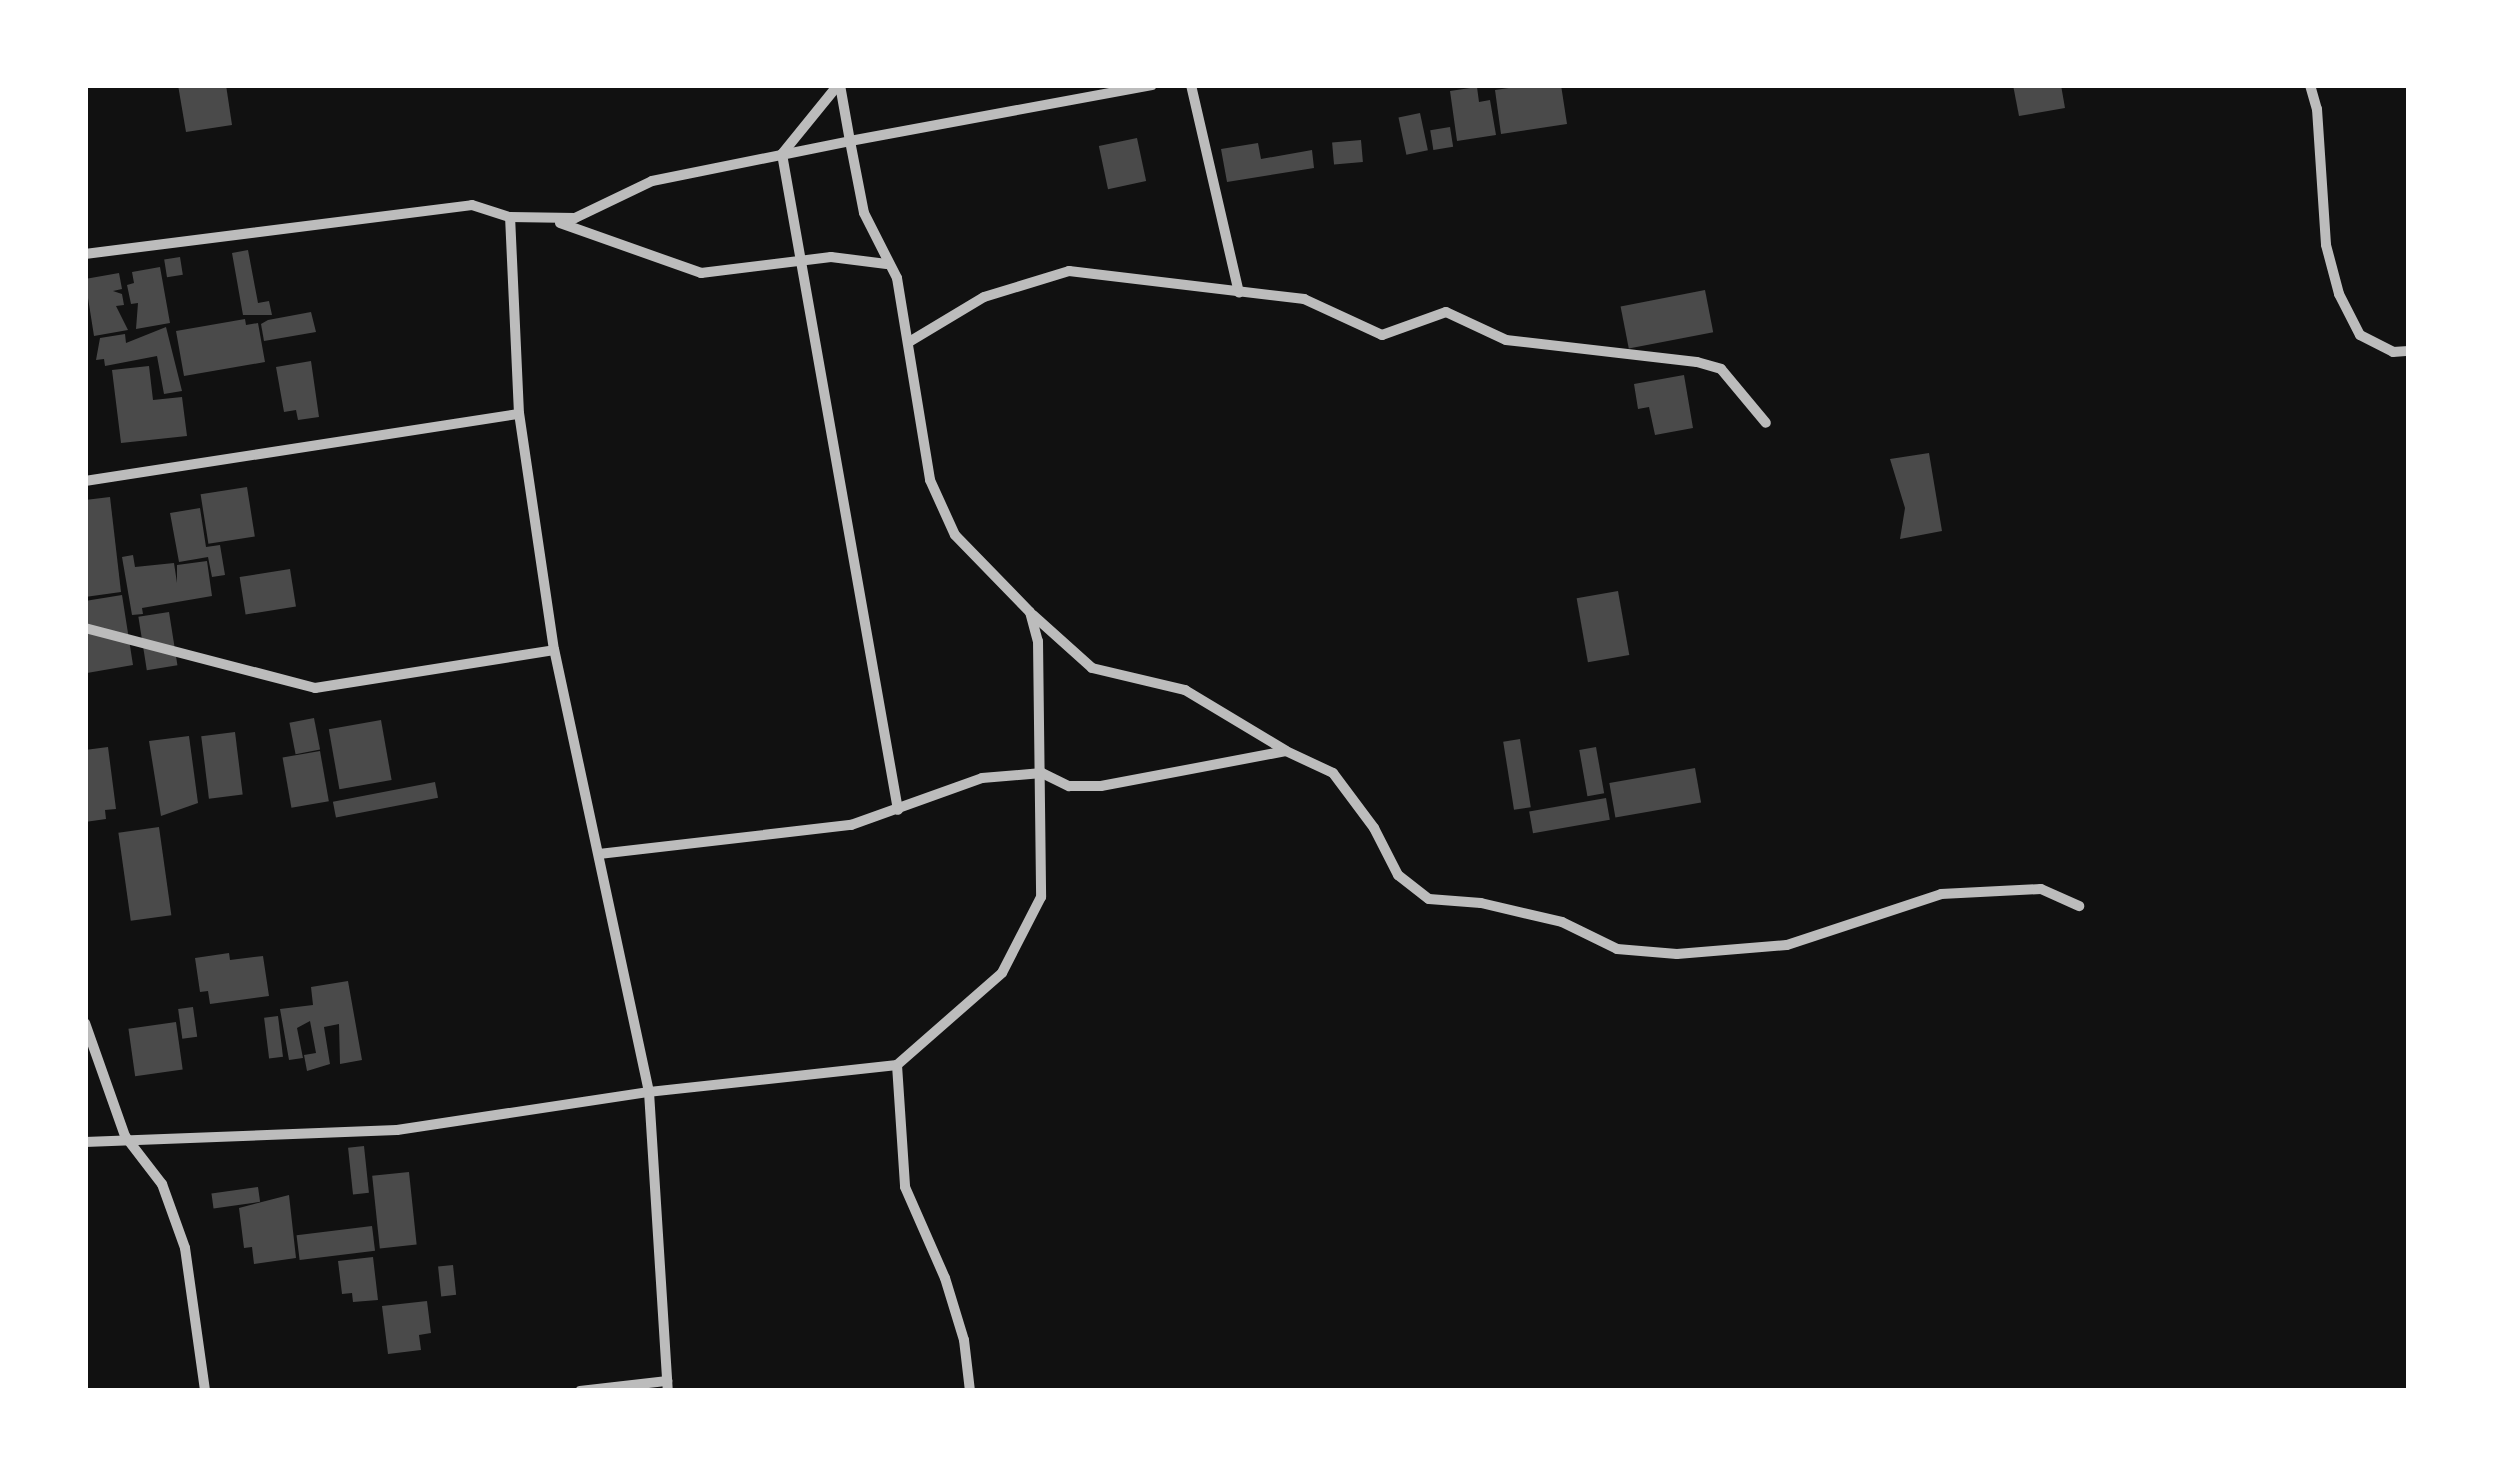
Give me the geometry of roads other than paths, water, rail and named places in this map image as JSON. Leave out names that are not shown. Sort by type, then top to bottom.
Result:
[{"type":"street","points":[[839,85],[864,213],[898,278],[920,443],[944,517],[1030,612],[1092,668],[1184,690],[1286,751],[1333,773],[1374,828],[1398,875],[1429,899],[1482,903],[1562,922],[1617,949],[1677,954],[1787,945],[1941,894],[2041,889],[2080,906]]},
{"type":"street","points":[[782,154],[839,85]]},
{"type":"street","points":[[85,254],[472,205],[510,217],[552,220],[596,212],[652,181],[1152,85]]},
{"type":"street","points":[[1191,85],[1238,293]]},
{"type":"street","points":[[2310,85],[2326,245],[2340,294],[2360,335],[2393,352],[2409,352]]},
{"type":"street","points":[[782,154],[806,263],[898,810]]},
{"type":"street","points":[[510,217],[519,414],[554,650],[648,1092],[667,1386],[580,1391]]},
{"type":"street","points":[[552,220],[701,273],[848,256],[888,264]]},
{"type":"street","points":[[908,342],[984,297],[1068,271],[1304,299],[1382,335],[1446,312],[1506,340],[1697,362],[1721,370],[1766,424]]},
{"type":"street","points":[[85,481],[519,414]]},
{"type":"street","points":[[85,1142],[126,1136],[249,1139],[397,1130],[648,1092],[896,1065],[1002,972],[1042,897],[1038,640],[1030,612]]},
{"type":"street","points":[[85,628],[315,688],[554,650]]},
{"type":"street","points":[[599,854],[851,825],[968,782],[1042,773],[1069,786],[1101,786],[1286,751]]},
{"type":"street","points":[[85,1022],[126,1136],[162,1184],[186,1248],[205,1391]]},
{"type":"street","points":[[896,1065],[905,1186],[945,1278],[964,1340],[970,1391]]}]
